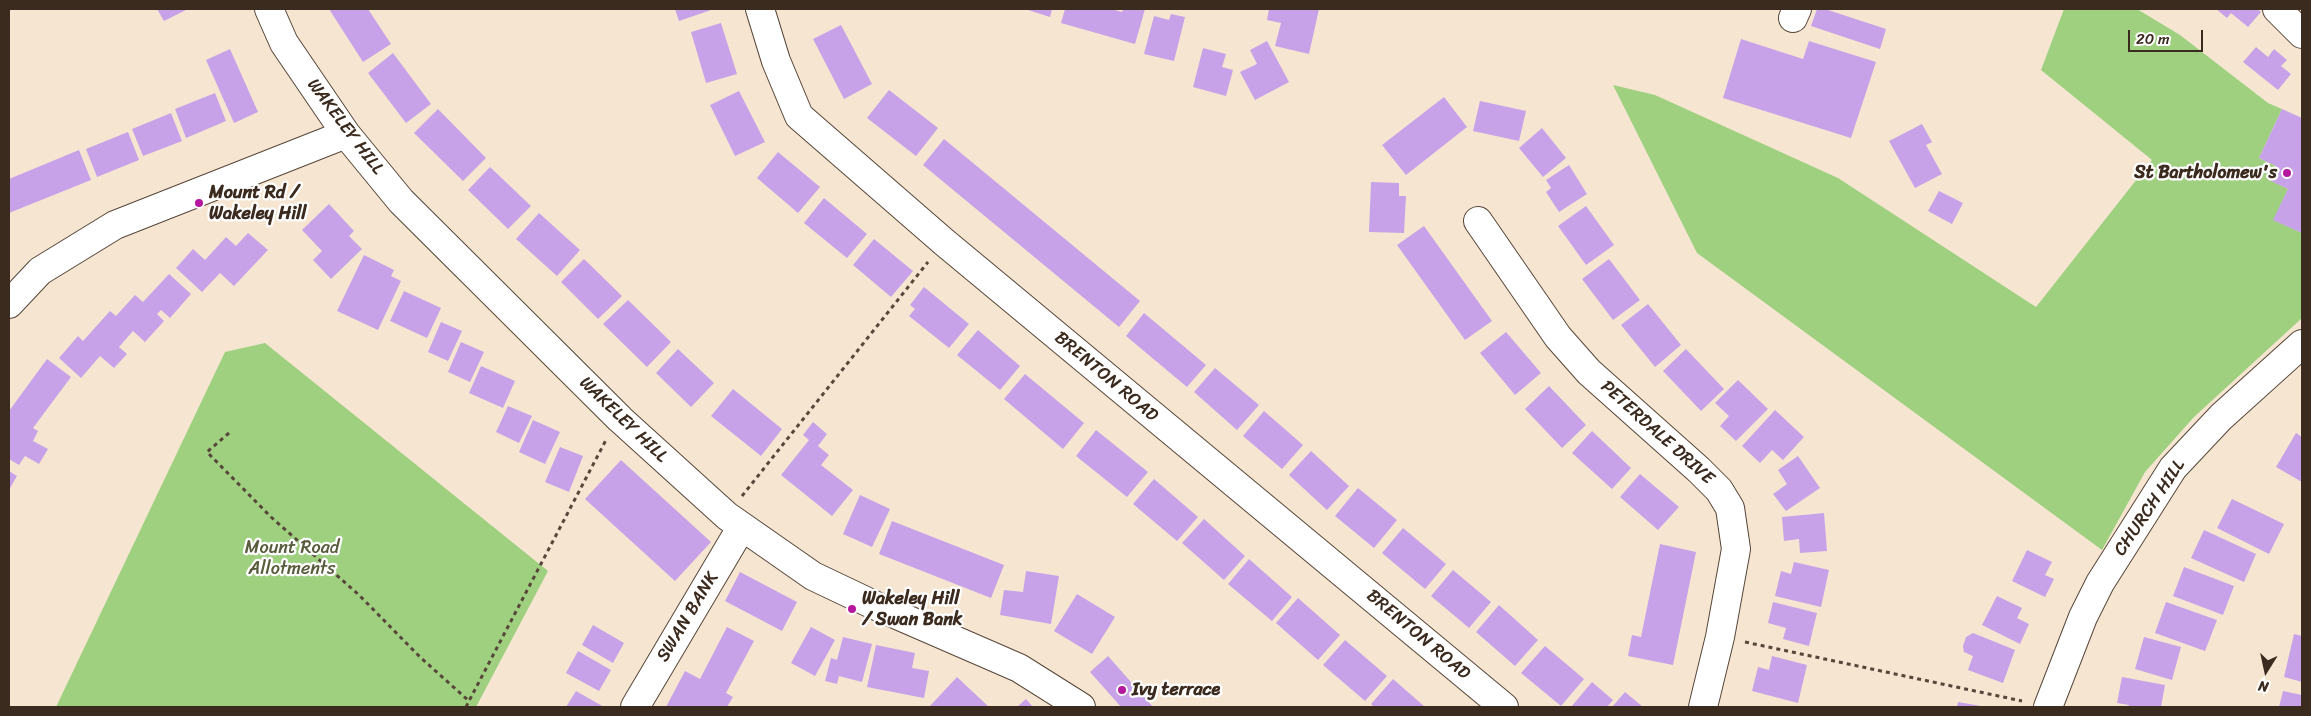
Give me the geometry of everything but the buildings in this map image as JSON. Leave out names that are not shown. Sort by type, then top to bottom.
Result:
[{"type":"street","name":"WAKELEY HILL","points":[[269,9],[284,43],[346,134],[401,201],[620,419],[734,522],[813,576],[874,605],[1019,668],[1081,707]]},
{"type":"street","name":"BRENTON ROAD","points":[[760,9],[776,62],[799,116],[944,242],[1504,707]]},
{"type":"street","points":[[2277,9],[2302,34]]},
{"type":"street","points":[[9,304],[40,271],[115,225],[346,134]]},
{"type":"street","name":"PETERDALE DRIVE","points":[[1478,222],[1558,337],[1589,372],[1699,470],[1719,490],[1730,508],[1736,549],[1720,637],[1704,707]]},
{"type":"street","name":"CHURCH HILL","points":[[2048,707],[2069,650],[2096,592],[2136,524],[2173,468],[2221,417],[2302,344]]},
{"type":"street","name":"SWAN BANK","points":[[635,707],[734,522]]},
{"type":"path","points":[[734,522],[944,242]]},
{"type":"path","points":[[466,707],[604,443],[620,419]]},
{"type":"path","points":[[229,434],[207,452],[271,517],[359,595],[420,657],[469,701]]},
{"type":"path","points":[[1720,637],[2048,707]]},
{"type":"green space","points":[[2064,9],[2137,9],[2180,35],[2268,103],[2282,109],[2259,158],[2276,166],[2270,180],[2288,189],[2274,220],[2302,233],[2302,318],[2194,417],[2145,472],[2102,550],[1697,253],[1613,85],[1655,95],[1838,178],[2036,307],[2152,160],[2041,70]]},
{"type":"green space","name":"Mount Road Allotments","points":[[265,343],[548,571],[476,707],[56,707],[225,352]]},
{"type":"place","name":"St Bartholomew's","points":[[2287,173]]},
{"type":"place","name":"Mount Rd / Wakeley Hill","points":[[199,203]]},
{"type":"place","name":"Wakeley Hill / Swan Bank","points":[[852,609]]},
{"type":"place","name":"Ivy terrace","points":[[1122,690]]}]
